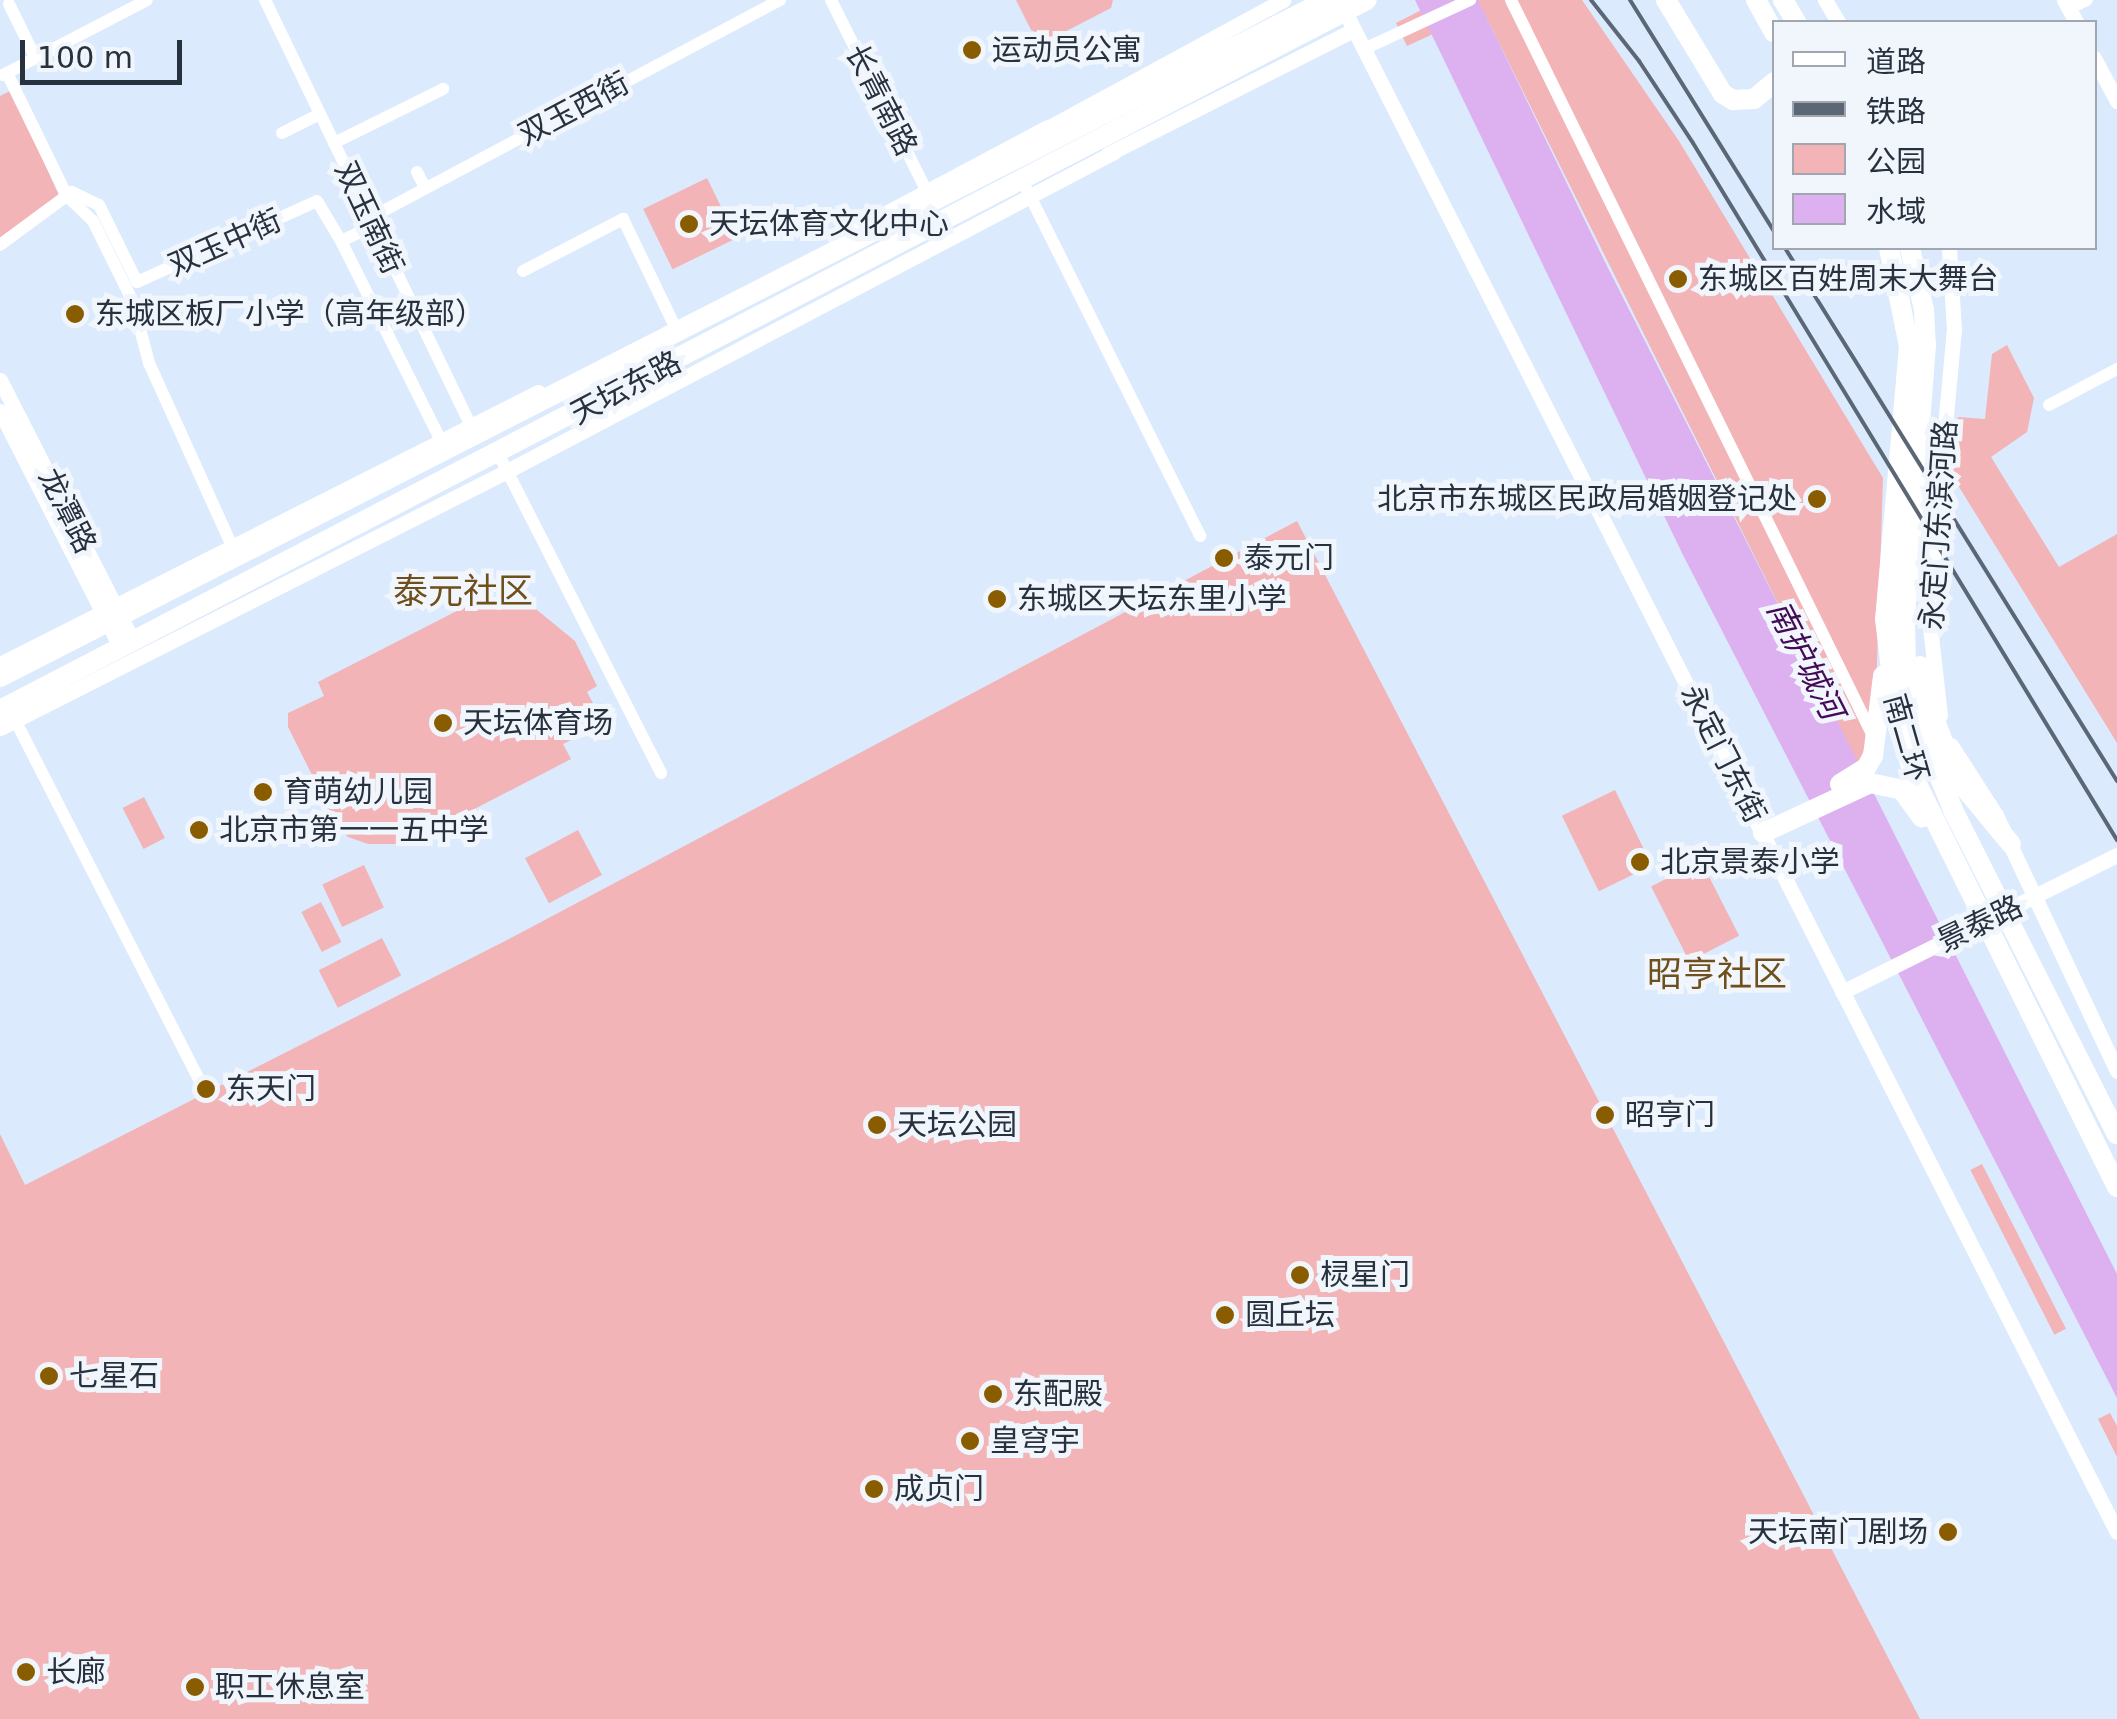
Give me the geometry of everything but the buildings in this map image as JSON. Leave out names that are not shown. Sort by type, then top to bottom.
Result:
[{"type":"main road","points":[[1244,51],[1367,0]]},
{"type":"main road","points":[[1666,0],[1723,94],[1733,100],[1754,100],[1772,84]]},
{"type":"main road","points":[[1756,0],[1772,28]]},
{"type":"main road","points":[[1244,51],[1338,1]]},
{"type":"main road","name":"天坛东路","points":[[0,677],[111,613],[929,196],[1244,51]]},
{"type":"main road","name":"天坛东路","points":[[6,716],[127,644],[503,463],[1026,189],[1244,51]]},
{"type":"main road","name":"南二环","points":[[1890,250],[1909,346],[1885,619],[1886,654],[1898,727],[1917,784],[2117,1187]]},
{"type":"main road","name":"南二环","points":[[1910,250],[1924,310],[1926,345],[1906,664],[1918,725],[1985,872],[2117,1134]]},
{"type":"main road","points":[[1909,570],[1920,666],[1943,744],[1958,780],[2011,844]]},
{"type":"main road","points":[[1761,828],[1854,777],[1875,749],[1886,654]]},
{"type":"main road","points":[[1792,813],[1858,788],[1886,784],[1902,790],[1965,882]]},
{"type":"street","points":[[147,0],[4,75],[67,196],[93,221],[133,302],[150,363],[234,550]]},
{"type":"street","name":"双玉南街","points":[[265,0],[369,223],[473,430]]},
{"type":"street","name":"双玉西街","points":[[369,223],[425,188],[780,0]]},
{"type":"street","name":"长青南路","points":[[831,0],[929,196]]},
{"type":"street","points":[[929,196],[1047,126],[1285,0],[1314,51]]},
{"type":"street","points":[[1364,49],[1470,0]]},
{"type":"street","points":[[1511,0],[1875,749]]},
{"type":"street","points":[[2070,10],[2087,0]]},
{"type":"street","name":"永定门东街","points":[[1338,1],[2117,1532]]},
{"type":"street","points":[[9,4],[35,57]]},
{"type":"street","points":[[1200,536],[1026,189],[1114,152],[1354,30]]},
{"type":"street","points":[[2097,64],[2117,102]]},
{"type":"street","points":[[334,143],[443,88]]},
{"type":"street","points":[[282,133],[320,114]]},
{"type":"street","points":[[996,168],[1047,126]]},
{"type":"street","points":[[417,172],[425,188]]},
{"type":"street","name":"双玉中街","points":[[67,196],[72,192],[98,205],[137,282],[318,201],[341,241]]},
{"type":"street","points":[[0,245],[67,196]]},
{"type":"street","points":[[523,271],[623,220],[676,328]]},
{"type":"street","points":[[369,223],[341,241],[443,444]]},
{"type":"street","name":"永定门东滨河路","points":[[1949,250],[1956,308],[1930,570],[1932,672],[1950,743],[2011,844],[2036,896]]},
{"type":"street","points":[[2049,405],[2117,369]]},
{"type":"street","name":"龙潭路","points":[[0,380],[111,613]]},
{"type":"street","name":"龙潭路","points":[[0,411],[127,644]]},
{"type":"street","points":[[202,1086],[6,716],[503,463],[660,773]]},
{"type":"street","points":[[0,664],[111,613]]},
{"type":"street","name":"景泰路","points":[[1842,992],[2117,855]]},
{"type":"street","points":[[2036,896],[2117,1071]]},
{"type":"green space","points":[[1016,0],[1113,0],[1111,8],[1051,39],[1031,30]]},
{"type":"green space","points":[[1441,0],[1582,0],[1679,141],[1883,478],[1875,724],[1858,764],[1483,11],[1407,46],[1396,23]]},
{"type":"green space","points":[[12,90],[59,196],[0,238],[0,96]]},
{"type":"green space","name":"天坛体育文化中心","points":[[707,178],[736,238],[673,269],[643,209]]},
{"type":"green space","points":[[2007,345],[2034,398],[2027,432],[1991,457],[2059,567],[2117,534],[2117,743],[1948,469],[1958,417],[1985,419],[1992,354]]},
{"type":"green space","name":"天坛公园","points":[[1297,521],[1920,1719],[0,1719],[0,1134],[25,1185],[507,940]]},
{"type":"green space","name":"天坛体育场","points":[[492,593],[499,605],[526,601],[575,641],[597,686],[587,692],[601,718],[593,729],[563,744],[571,759],[407,844],[368,844],[348,837],[337,825],[288,727],[288,713],[324,696],[318,682]]},
{"type":"green space","points":[[1615,790],[1652,865],[1599,891],[1562,816]]},
{"type":"green space","points":[[144,797],[165,838],[143,849],[123,808]]},
{"type":"green space","points":[[578,830],[602,875],[549,903],[525,858]]},
{"type":"green space","points":[[1701,861],[1739,936],[1689,961],[1651,886]]},
{"type":"green space","points":[[364,865],[384,908],[342,927],[322,884]]},
{"type":"green space","points":[[321,902],[341,942],[322,952],[301,912]]},
{"type":"green space","points":[[382,938],[401,975],[338,1008],[319,970]]},
{"type":"green space","points":[[1982,1164],[2066,1329],[2054,1335],[1970,1170]]},
{"type":"green space","points":[[2110,1413],[2117,1426],[2117,1457],[2098,1419]]},
{"type":"water","name":"南护城河","points":[[1415,0],[1478,0],[1606,264],[2117,1274],[2117,1398],[1683,555]]},
{"type":"railway","points":[[1591,0],[1639,61],[1693,143],[2117,840]]},
{"type":"railway","points":[[1630,0],[1772,228]]},
{"type":"railway","points":[[1786,250],[2117,781]]},
{"type":"place","name":"运动员公寓","points":[[972,50]]},
{"type":"place","name":"天坛体育文化中心","points":[[689,224]]},
{"type":"place","name":"东城区百姓周末大舞台","points":[[1678,279]]},
{"type":"place","name":"东城区板厂小学（高年级部）","points":[[75,314]]},
{"type":"place","name":"北京市东城区民政局婚姻登记处","points":[[1817,499]]},
{"type":"place","name":"泰元门","points":[[1224,558]]},
{"type":"place","name":"东城区天坛东里小学","points":[[997,599]]},
{"type":"place","name":"天坛体育场","points":[[443,723]]},
{"type":"place","name":"育萌幼儿园","points":[[263,792]]},
{"type":"place","name":"北京市第一一五中学","points":[[199,830]]},
{"type":"place","name":"北京景泰小学","points":[[1640,862]]},
{"type":"place","name":"东天门","points":[[206,1089]]},
{"type":"place","name":"昭亨门","points":[[1605,1115]]},
{"type":"place","name":"天坛公园","points":[[877,1125]]},
{"type":"place","name":"棂星门","points":[[1300,1275]]},
{"type":"place","name":"圆丘坛","points":[[1225,1315]]},
{"type":"place","name":"七星石","points":[[49,1376]]},
{"type":"place","name":"东配殿","points":[[993,1394]]},
{"type":"place","name":"皇穹宇","points":[[970,1441]]},
{"type":"place","name":"成贞门","points":[[874,1489]]},
{"type":"place","name":"天坛南门剧场","points":[[1948,1532]]},
{"type":"place","name":"长廊","points":[[26,1672]]},
{"type":"place","name":"职工休息室","points":[[195,1687]]},
{"type":"district","name":"泰元社区","points":[[463,591]]},
{"type":"district","name":"昭亨社区","points":[[1717,974]]}]
